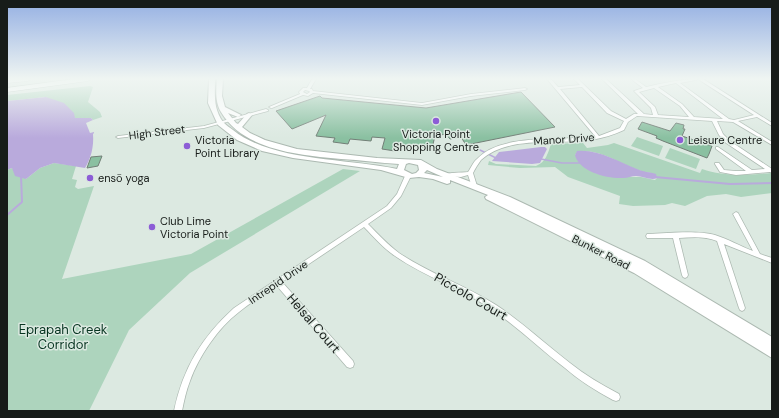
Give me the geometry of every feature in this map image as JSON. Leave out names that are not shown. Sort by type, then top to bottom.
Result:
[{"type":"main road","points":[[211,99],[211,103],[220,121],[233,134],[250,144],[279,154],[298,158],[382,167],[405,174],[419,175],[423,170],[422,165],[415,161],[389,162],[290,150],[261,141],[238,128],[229,119],[222,108],[219,99]]},
{"type":"main road","points":[[222,108],[238,115]]},
{"type":"main road","points":[[238,128],[249,116]]},
{"type":"main road","points":[[405,174],[401,166],[406,162]]},
{"type":"main road","name":"Bunker Road","points":[[422,165],[520,205],[639,267],[772,343]]},
{"type":"main road","name":"Bunker Road","points":[[419,175],[434,177],[493,199],[639,267],[772,353]]},
{"type":"street","points":[[229,119],[238,115],[265,109],[270,110],[271,107],[292,99]]},
{"type":"street","points":[[372,99],[422,104],[452,99]]},
{"type":"street","points":[[566,99],[586,120],[598,137]]},
{"type":"street","points":[[595,99],[609,112],[626,121]]},
{"type":"street","points":[[625,99],[642,115]]},
{"type":"street","points":[[644,99],[653,108],[656,116]]},
{"type":"street","points":[[671,99],[681,106],[693,119]]},
{"type":"street","points":[[699,99],[728,121]]},
{"type":"street","points":[[730,99],[772,125]]},
{"type":"street","points":[[229,119],[249,116],[265,109]]},
{"type":"street","name":"Manor Drive","points":[[470,172],[476,160],[493,149],[528,142],[586,140],[622,129],[626,121],[632,116],[642,115],[734,121],[757,116]]},
{"type":"street","name":"High Street","points":[[118,137],[196,127],[229,119]]},
{"type":"street","points":[[714,120],[721,135],[728,142],[772,171]]},
{"type":"street","points":[[734,121],[772,144]]},
{"type":"street","points":[[718,148],[752,172]]},
{"type":"street","points":[[717,164],[722,171],[736,173],[772,171]]},
{"type":"street","points":[[445,175],[461,175],[470,172],[474,186]]},
{"type":"street","name":"Intrepid Drive","points":[[178,411],[186,381],[202,347],[213,332],[236,310],[394,203],[402,190],[405,174]]},
{"type":"street","points":[[736,214],[758,255]]},
{"type":"street","name":"Piccolo Court","points":[[364,224],[396,253],[492,306],[517,323],[596,386],[616,397]]},
{"type":"street","points":[[675,235],[685,275]]},
{"type":"street","points":[[649,236],[697,235],[712,237],[772,261]]},
{"type":"street","points":[[720,240],[742,308]]},
{"type":"street","name":"Helsal Court","points":[[278,282],[350,364]]},
{"type":"green space","points":[[7,99],[31,99],[7,101]]},
{"type":"green space","points":[[48,99],[89,99],[88,102],[100,112],[102,117],[93,120],[91,118],[75,118]]},
{"type":"green space","points":[[637,137],[663,146],[659,156],[631,146]]},
{"type":"green space","points":[[583,143],[587,148],[614,143],[700,173],[702,169],[710,172],[728,174],[746,175],[772,173],[772,193],[741,197],[726,194],[707,196],[685,206],[672,203],[665,205],[633,206],[619,204],[620,196],[568,177],[555,167],[520,168],[488,165],[489,161],[496,164],[536,166],[544,160],[548,154],[551,144]],"holes":[[[578,151],[600,154],[638,170],[653,174],[657,178],[655,180],[641,177],[630,177],[575,155]]]},
{"type":"green space","points":[[670,148],[700,159],[696,169],[665,158]]},
{"type":"green space","name":"Eprapah Creek Corridor","points":[[54,163],[76,166],[72,179],[77,180],[75,187],[78,189],[94,186],[62,279],[191,254],[343,169],[360,171],[190,273],[129,330],[89,411],[7,411],[7,170],[12,168],[26,179],[40,168]]},
{"type":"shaded area","points":[[51,99],[64,103],[74,113],[75,118],[91,118],[93,120],[86,123],[90,133],[94,132],[92,152],[85,168],[54,163],[40,168],[26,179],[15,176],[12,168],[7,170],[7,101]]},
{"type":"shaded area","points":[[545,147],[547,149],[540,163],[532,164],[492,161],[499,152]]},
{"type":"shaded area","points":[[577,151],[601,154],[639,170],[656,174],[657,178],[652,179],[636,176],[617,178],[602,176],[582,166],[575,155]]},
{"type":"building","name":"Victoria Point Shopping Centre","points":[[313,99],[327,99],[426,108],[482,99],[527,99],[555,127],[466,145],[461,137],[450,139],[446,134],[435,136],[432,148],[397,145],[395,151],[382,149],[385,138],[372,137],[371,141],[350,139],[348,144],[333,142],[335,138],[316,136],[326,115],[292,129],[276,111]]},
{"type":"building","name":"Leisure Centre","points":[[642,122],[670,131],[676,123],[684,125],[683,129],[685,129],[682,136],[712,146],[707,158],[663,141],[656,138],[657,136],[638,129]]},
{"type":"building","points":[[102,156],[98,166],[87,168],[91,157]]},
{"type":"waterway","points":[[478,149],[496,158]]},
{"type":"waterway","points":[[541,159],[562,163],[580,163]]},
{"type":"waterway","points":[[7,215],[22,202],[21,175]]},
{"type":"waterway","points":[[655,177],[730,184],[772,183]]},
{"type":"place","name":"Victoria Point Shopping Centre","points":[[436,121]]},
{"type":"place","name":"Leisure Centre","points":[[680,140]]},
{"type":"place","name":"Victoria Point Library","points":[[187,146]]},
{"type":"place","name":"ensō yoga","points":[[90,178]]},
{"type":"place","name":"Club Lime Victoria Point","points":[[152,227]]}]
